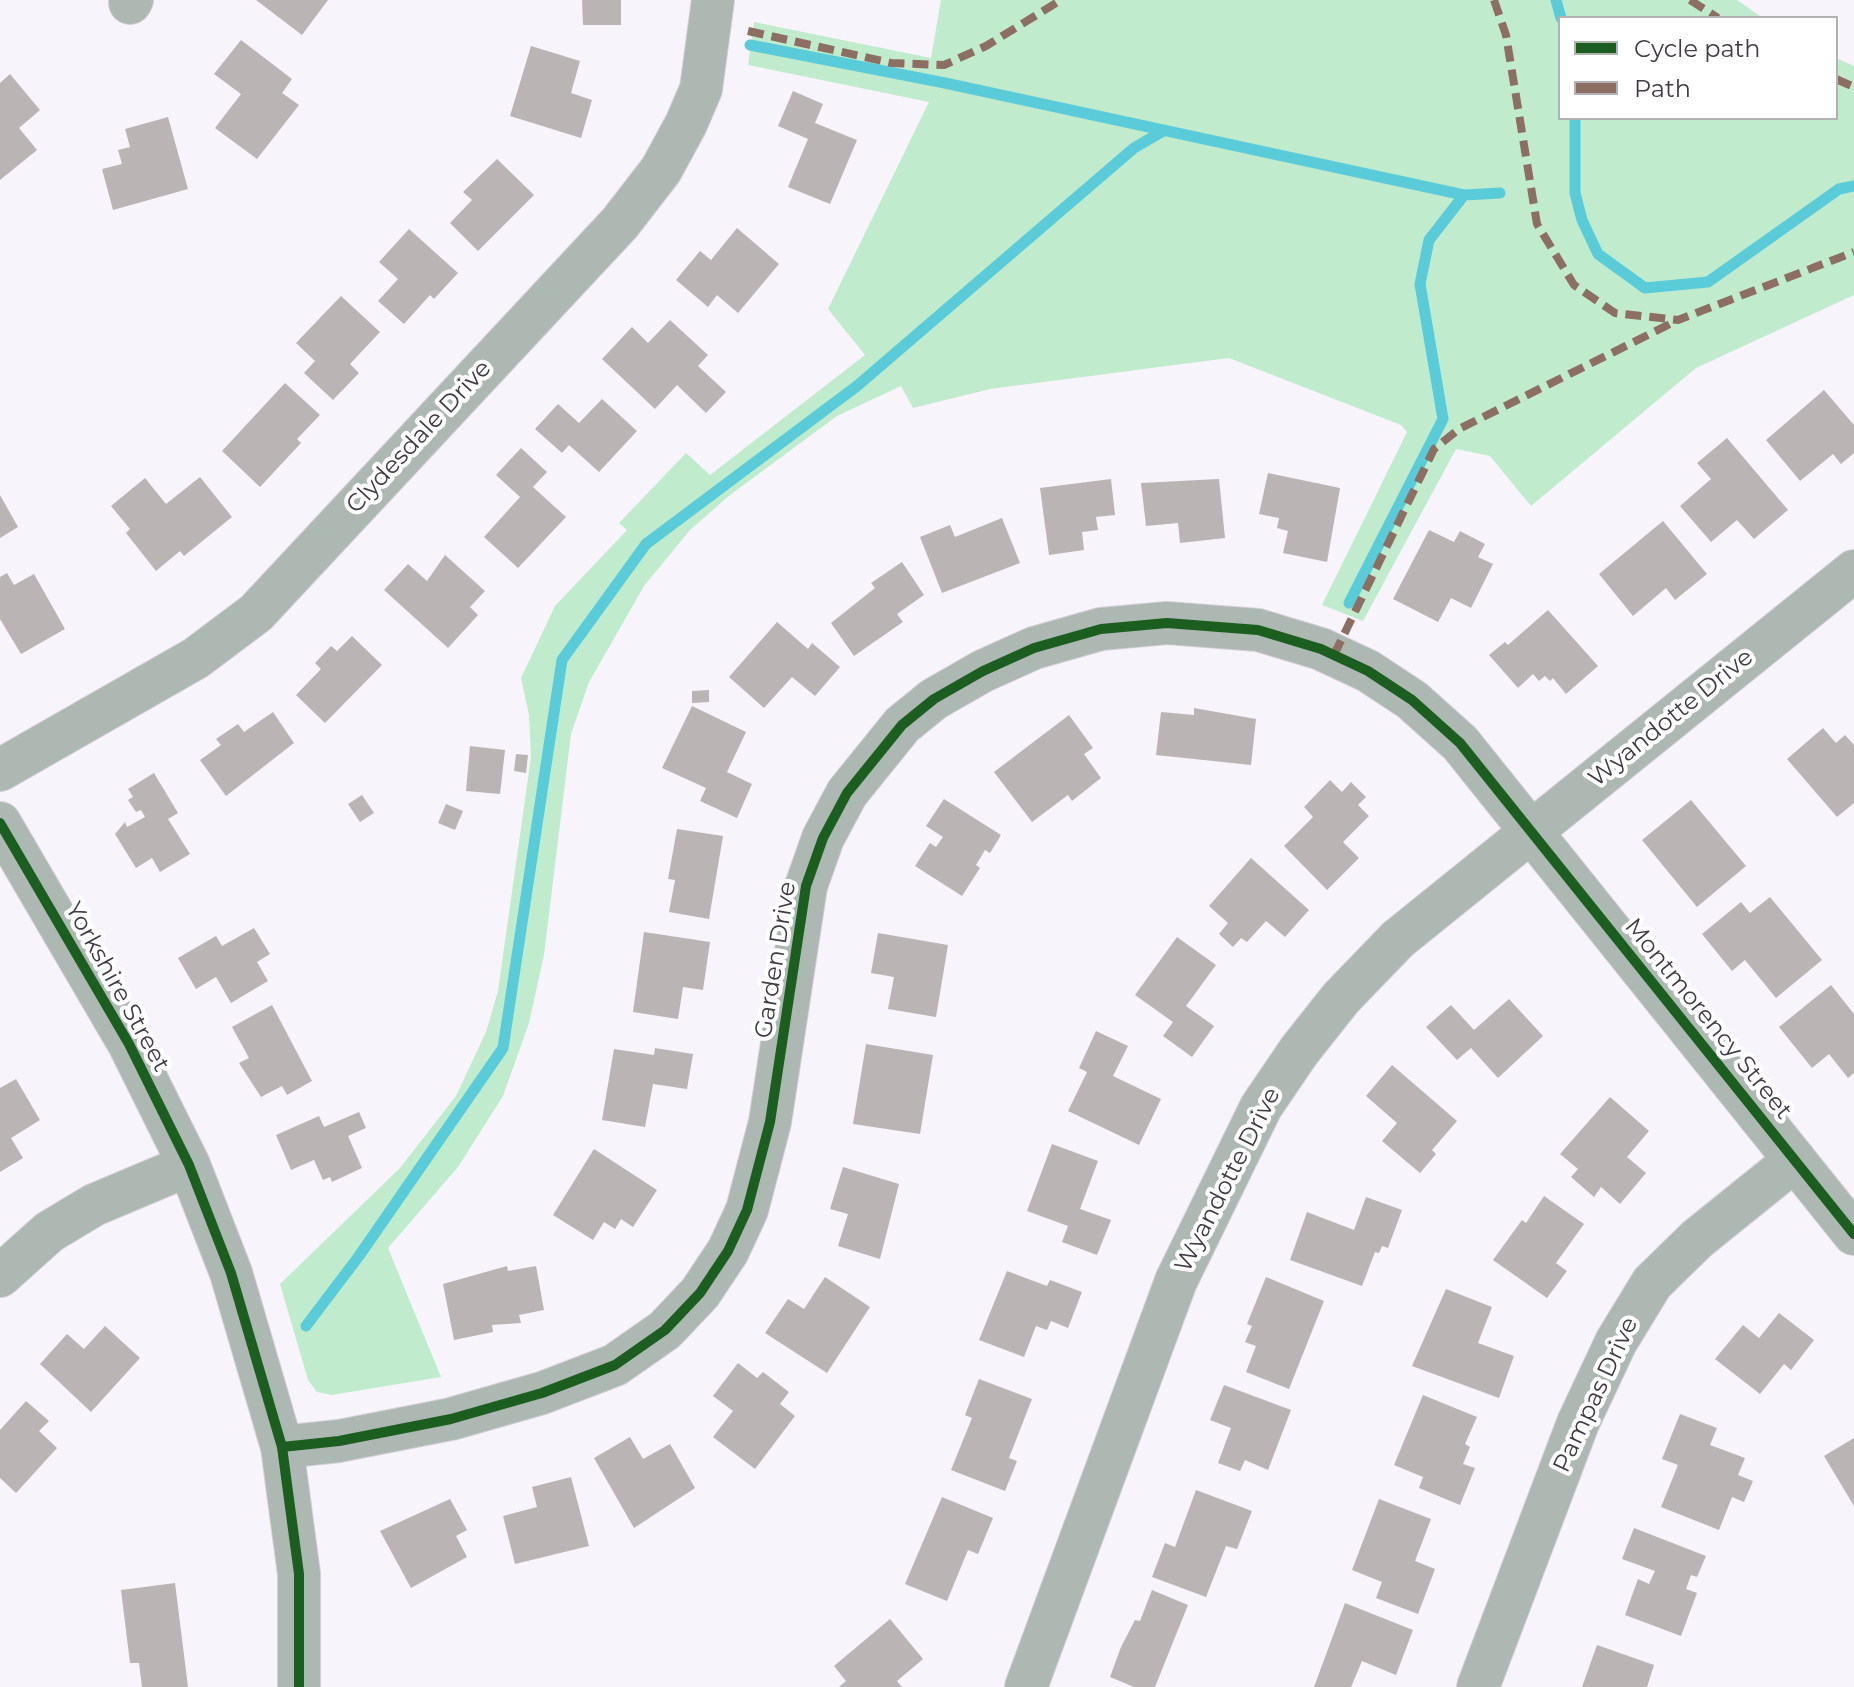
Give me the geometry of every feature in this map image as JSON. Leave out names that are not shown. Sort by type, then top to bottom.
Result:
[{"type":"street","name":"Clydesdale Drive","points":[[0,770],[196,658],[256,613],[620,223],[661,170],[696,101],[711,28],[713,0]]},
{"type":"street","name":"Wyandotte Drive","points":[[1026,1687],[1176,1281],[1261,1107],[1299,1051],[1369,968],[1398,939],[1854,571]]},
{"type":"street","name":"Garden Drive","points":[[282,1447],[339,1441],[451,1419],[542,1393],[615,1365],[665,1330],[700,1293],[728,1251],[747,1210],[770,1122],[803,899],[823,838],[847,793],[902,725],[934,699],[983,671],[1034,648],[1101,629],[1167,623],[1258,630],[1321,649],[1368,671],[1412,700],[1460,743],[1531,830]]},
{"type":"street","name":"Yorkshire Street","points":[[0,823],[129,1044],[189,1165],[231,1273],[282,1447],[299,1574],[299,1687]]},
{"type":"street","name":"Montmorency Street","points":[[1531,830],[1854,1234]]},
{"type":"street","name":"Pampas Drive","points":[[1478,1687],[1578,1423],[1616,1342],[1652,1283],[1697,1239],[1795,1160]]},
{"type":"street","points":[[0,1276],[49,1232],[83,1211],[189,1165]]},
{"type":"green space","points":[[941,0],[1737,0],[1760,16],[1558,16],[1558,120],[1838,120],[1838,59],[1854,66],[1854,295],[1696,368],[1531,506],[1490,456],[1456,449],[1363,621],[1322,605],[1407,432],[1401,425],[1229,358],[990,389],[913,408],[901,386],[837,416],[730,495],[690,530],[644,586],[589,682],[571,734],[544,955],[529,1023],[503,1096],[458,1167],[388,1248],[441,1377],[332,1395],[317,1392],[308,1380],[280,1284],[400,1168],[456,1096],[486,1032],[498,991],[531,757],[529,715],[521,678],[555,606],[627,530],[619,523],[686,453],[710,475],[865,355],[828,309],[929,102],[748,65],[754,22],[931,58]]},
{"type":"building","points":[[256,0],[328,0],[302,35]]},
{"type":"building","points":[[582,0],[621,0],[621,25],[583,25]]},
{"type":"building","points":[[241,40],[292,79],[282,93],[299,105],[257,159],[215,128],[241,94],[214,74]]},
{"type":"building","points":[[531,46],[580,61],[571,93],[592,100],[581,138],[510,116]]},
{"type":"building","points":[[10,74],[40,110],[19,128],[37,150],[0,180],[0,83]]},
{"type":"building","points":[[793,91],[823,104],[815,123],[857,140],[830,204],[788,187],[808,139],[778,126]]},
{"type":"building","points":[[168,117],[188,189],[113,210],[102,169],[122,164],[118,150],[130,147],[125,129]]},
{"type":"building","points":[[497,159],[534,195],[478,251],[450,223],[472,200],[463,192]]},
{"type":"building","points":[[737,228],[779,264],[738,313],[717,295],[708,307],[676,280],[700,251],[711,260]]},
{"type":"building","points":[[409,229],[458,273],[434,299],[430,295],[404,324],[378,301],[398,279],[379,262]]},
{"type":"building","points":[[341,296],[380,332],[350,364],[359,373],[333,400],[304,373],[315,361],[296,343]]},
{"type":"building","points":[[670,320],[708,355],[698,366],[726,392],[706,413],[677,385],[655,409],[602,359],[632,327],[648,343]]},
{"type":"building","points":[[285,383],[320,415],[297,439],[301,443],[260,487],[222,451]]},
{"type":"building","points":[[1824,390],[1854,425],[1854,453],[1841,464],[1833,454],[1800,481],[1766,440]]},
{"type":"building","points":[[602,399],[637,431],[599,472],[569,445],[562,453],[535,429],[558,404],[579,423]]},
{"type":"building","points":[[1727,438],[1788,510],[1754,539],[1737,520],[1711,542],[1680,506],[1711,479],[1697,463]]},
{"type":"building","points":[[521,448],[547,472],[533,487],[566,517],[518,568],[484,537],[520,497],[496,475]]},
{"type":"building","points":[[1268,473],[1340,488],[1327,562],[1283,553],[1288,531],[1277,528],[1279,518],[1259,514]]},
{"type":"building","points":[[200,477],[232,517],[184,556],[180,551],[156,571],[126,533],[130,529],[111,506],[145,478],[166,504]]},
{"type":"building","points":[[1111,479],[1115,515],[1096,517],[1098,530],[1082,532],[1084,550],[1049,555],[1040,488]]},
{"type":"building","points":[[1219,479],[1225,538],[1180,543],[1178,523],[1146,526],[1141,483]]},
{"type":"building","points":[[0,495],[18,527],[0,538]]},
{"type":"building","points":[[1002,518],[1020,563],[942,593],[920,537],[950,525],[955,537]]},
{"type":"building","points":[[1663,521],[1707,574],[1675,600],[1666,588],[1633,616],[1599,574]]},
{"type":"building","points":[[1429,530],[1454,542],[1460,531],[1485,544],[1478,557],[1493,564],[1471,608],[1451,598],[1438,622],[1393,599]]},
{"type":"building","points":[[445,555],[485,591],[470,607],[478,615],[448,648],[384,590],[408,564],[427,581]]},
{"type":"building","points":[[902,562],[924,595],[897,614],[903,622],[854,656],[831,623],[875,588],[871,583]]},
{"type":"building","points":[[7,573],[14,585],[34,574],[65,629],[21,654],[0,619],[0,577]]},
{"type":"building","points":[[1548,610],[1598,666],[1566,694],[1553,678],[1550,681],[1545,676],[1539,681],[1533,674],[1518,688],[1489,655],[1505,642],[1508,645]]},
{"type":"building","points":[[777,622],[808,649],[812,643],[840,667],[815,696],[792,677],[764,708],[729,677]]},
{"type":"building","points":[[352,636],[382,665],[325,723],[296,695],[321,669],[315,663],[331,646],[337,651]]},
{"type":"building","points":[[709,690],[709,702],[692,703],[692,691]]},
{"type":"building","points":[[692,706],[746,732],[727,772],[752,784],[737,818],[700,801],[706,788],[662,768]]},
{"type":"building","points":[[1194,708],[1256,719],[1251,765],[1156,755],[1161,712],[1194,715]]},
{"type":"building","points":[[273,712],[294,743],[226,796],[200,760],[221,745],[216,739],[238,724],[244,732]]},
{"type":"building","points":[[1069,715],[1093,748],[1084,754],[1101,778],[1072,801],[1068,795],[1032,822],[994,772]]},
{"type":"building","points":[[1823,728],[1836,743],[1845,735],[1854,745],[1854,803],[1837,817],[1787,759]]},
{"type":"building","points":[[470,746],[505,750],[500,794],[466,791]]},
{"type":"building","points":[[516,754],[528,755],[526,773],[514,771]]},
{"type":"building","points":[[154,773],[178,813],[168,819],[190,854],[160,872],[152,858],[136,868],[115,834],[125,822],[127,827],[145,817],[141,810],[136,812],[128,800],[133,797],[128,789]]},
{"type":"building","points":[[1330,780],[1342,792],[1351,782],[1366,797],[1358,805],[1369,816],[1343,842],[1359,858],[1327,890],[1284,846],[1313,817],[1304,807]]},
{"type":"building","points":[[362,795],[374,813],[360,822],[348,804]]},
{"type":"building","points":[[944,799],[1001,835],[990,853],[985,850],[976,865],[980,868],[962,896],[915,866],[930,843],[936,847],[943,837],[926,826]]},
{"type":"building","points":[[1691,800],[1746,866],[1697,907],[1642,840]]},
{"type":"building","points":[[446,804],[463,811],[455,830],[438,823]]},
{"type":"building","points":[[677,829],[723,836],[709,919],[669,912],[675,880],[668,879]]},
{"type":"building","points":[[1251,858],[1309,910],[1285,937],[1266,921],[1247,942],[1241,938],[1233,947],[1219,934],[1228,923],[1209,906]]},
{"type":"building","points":[[1770,897],[1822,960],[1776,998],[1745,960],[1732,971],[1702,934],[1741,902],[1750,913]]},
{"type":"building","points":[[254,928],[270,954],[257,962],[268,981],[231,1003],[216,977],[196,989],[178,958],[216,936],[222,946]]},
{"type":"building","points":[[644,932],[710,942],[703,990],[683,987],[678,1019],[633,1012]]},
{"type":"building","points":[[878,933],[948,945],[936,1017],[888,1009],[894,977],[871,973]]},
{"type":"building","points":[[1177,937],[1216,965],[1186,1006],[1214,1026],[1192,1057],[1163,1036],[1173,1022],[1135,995]]},
{"type":"building","points":[[1831,985],[1854,1014],[1854,1073],[1848,1078],[1829,1054],[1812,1068],[1779,1027]]},
{"type":"building","points":[[1509,999],[1543,1036],[1498,1078],[1471,1048],[1457,1060],[1426,1027],[1451,1005],[1474,1030]]},
{"type":"building","points":[[272,1005],[312,1081],[287,1095],[282,1086],[261,1097],[239,1063],[249,1058],[232,1027]]},
{"type":"building","points":[[1096,1031],[1128,1046],[1113,1076],[1161,1099],[1139,1145],[1068,1111],[1087,1072],[1079,1068]]},
{"type":"building","points":[[866,1044],[933,1055],[920,1134],[853,1124]]},
{"type":"building","points":[[655,1048],[693,1054],[687,1089],[653,1084],[645,1127],[602,1120],[614,1049],[654,1055]]},
{"type":"building","points":[[1392,1065],[1457,1121],[1432,1150],[1436,1154],[1420,1173],[1382,1141],[1397,1123],[1366,1096]]},
{"type":"building","points":[[16,1079],[40,1120],[11,1138],[23,1158],[0,1172],[0,1088]]},
{"type":"building","points":[[1610,1097],[1649,1131],[1627,1157],[1646,1173],[1620,1204],[1601,1187],[1594,1197],[1571,1177],[1578,1169],[1560,1154]]},
{"type":"building","points":[[359,1112],[366,1128],[348,1136],[362,1168],[332,1182],[330,1177],[323,1180],[314,1160],[291,1170],[276,1135],[319,1116],[324,1127]]},
{"type":"building","points":[[1052,1144],[1098,1161],[1080,1209],[1111,1220],[1097,1255],[1062,1242],[1068,1226],[1027,1211]]},
{"type":"building","points":[[594,1149],[657,1190],[633,1227],[621,1219],[615,1229],[604,1222],[593,1240],[553,1215]]},
{"type":"building","points":[[843,1167],[899,1184],[880,1259],[838,1246],[848,1214],[830,1209]]},
{"type":"building","points":[[1544,1196],[1584,1224],[1556,1263],[1567,1271],[1547,1298],[1493,1260],[1522,1220],[1526,1223]]},
{"type":"building","points":[[1366,1197],[1402,1210],[1388,1248],[1382,1246],[1379,1253],[1375,1252],[1362,1286],[1290,1260],[1307,1212],[1354,1230]]},
{"type":"building","points":[[507,1266],[508,1271],[536,1266],[544,1310],[519,1315],[521,1323],[492,1325],[493,1332],[454,1340],[443,1284]]},
{"type":"building","points":[[1007,1271],[1047,1286],[1050,1280],[1082,1292],[1068,1328],[1051,1321],[1047,1330],[1036,1326],[1024,1357],[979,1340]]},
{"type":"building","points":[[825,1277],[870,1307],[827,1373],[765,1333],[788,1299],[804,1309]]},
{"type":"building","points":[[1266,1277],[1324,1301],[1289,1389],[1246,1372],[1256,1346],[1245,1342],[1252,1326],[1247,1324]]},
{"type":"building","points":[[1446,1289],[1492,1307],[1478,1343],[1514,1356],[1499,1398],[1412,1366]]},
{"type":"building","points":[[1779,1313],[1814,1340],[1791,1370],[1784,1364],[1760,1394],[1715,1359],[1743,1325],[1759,1338]]},
{"type":"building","points":[[105,1326],[140,1358],[91,1412],[40,1364],[67,1334],[84,1349]]},
{"type":"building","points":[[738,1363],[757,1378],[763,1372],[789,1392],[780,1404],[795,1416],[755,1469],[713,1437],[733,1411],[713,1396]]},
{"type":"building","points":[[979,1379],[1032,1399],[1009,1458],[1017,1461],[1005,1491],[951,1470],[972,1418],[965,1415]]},
{"type":"building","points":[[1224,1385],[1291,1410],[1268,1470],[1245,1460],[1240,1471],[1218,1463],[1231,1428],[1210,1420]]},
{"type":"building","points":[[1423,1395],[1477,1417],[1465,1444],[1470,1447],[1463,1464],[1475,1468],[1460,1505],[1419,1488],[1423,1477],[1394,1465]]},
{"type":"building","points":[[26,1401],[49,1421],[39,1431],[57,1448],[16,1493],[0,1478],[0,1430]]},
{"type":"building","points":[[1680,1414],[1717,1428],[1710,1445],[1745,1458],[1738,1475],[1753,1481],[1744,1502],[1732,1497],[1719,1530],[1661,1507],[1678,1465],[1662,1459]]},
{"type":"building","points":[[630,1437],[643,1459],[670,1444],[695,1488],[634,1528],[594,1458]]},
{"type":"building","points":[[1854,1438],[1854,1506],[1824,1456]]},
{"type":"building","points":[[571,1477],[589,1546],[515,1564],[503,1516],[537,1507],[532,1487]]},
{"type":"building","points":[[1196,1490],[1252,1511],[1237,1549],[1226,1546],[1206,1597],[1152,1577],[1165,1543],[1175,1547]]},
{"type":"building","points":[[942,1497],[993,1518],[978,1554],[968,1550],[947,1601],[905,1584]]},
{"type":"building","points":[[450,1499],[467,1530],[456,1536],[467,1557],[411,1588],[380,1531]]},
{"type":"building","points":[[1379,1499],[1431,1519],[1415,1561],[1435,1569],[1418,1614],[1376,1598],[1382,1582],[1352,1570]]},
{"type":"building","points":[[1634,1528],[1706,1556],[1697,1577],[1691,1575],[1686,1589],[1697,1593],[1681,1636],[1625,1615],[1638,1579],[1649,1584],[1655,1571],[1622,1559]]},
{"type":"building","points":[[175,1583],[188,1687],[142,1687],[139,1663],[130,1663],[121,1590]]},
{"type":"building","points":[[1152,1590],[1188,1605],[1155,1687],[1134,1687],[1110,1677],[1121,1647],[1135,1620],[1140,1621]]},
{"type":"building","points":[[1345,1603],[1413,1630],[1396,1675],[1362,1661],[1351,1687],[1314,1687]]},
{"type":"building","points":[[890,1619],[923,1659],[897,1681],[902,1687],[839,1687],[846,1681],[834,1666]]},
{"type":"building","points":[[1597,1645],[1654,1665],[1647,1687],[1582,1687]]},
{"type":"waterway","points":[[1556,0],[1560,16]]},
{"type":"waterway","points":[[750,45],[945,83],[1464,195],[1500,193]]},
{"type":"waterway","points":[[1575,120],[1575,193],[1582,220],[1598,254],[1645,288],[1708,282],[1839,189],[1854,186]]},
{"type":"waterway","points":[[306,1326],[359,1256],[503,1048],[562,660],[646,544],[857,386],[1134,148],[1165,130]]},
{"type":"waterway","points":[[1349,603],[1443,419],[1420,284],[1429,240],[1464,195]]},
{"type":"marked path","points":[[748,31],[891,63],[944,65],[986,46],[1061,0]]},
{"type":"marked path","points":[[1494,0],[1506,35],[1537,224],[1574,285],[1615,313],[1678,320],[1854,252]]},
{"type":"marked path","points":[[1690,0],[1715,16]]},
{"type":"marked path","points":[[1838,80],[1854,87]]},
{"type":"marked path","points":[[1334,655],[1434,449],[1459,429],[1678,320]]},
{"type":"cycle path","points":[[282,1447],[339,1441],[451,1419],[542,1393],[615,1365],[665,1330],[700,1293],[728,1251],[747,1210],[770,1122],[806,886],[823,838],[847,793],[902,725],[934,699],[983,671],[1034,648],[1101,629],[1167,623],[1258,630],[1321,649],[1368,671],[1412,700],[1460,743],[1854,1234]]},
{"type":"cycle path","points":[[0,823],[129,1044],[189,1165],[231,1273],[282,1447],[299,1574],[299,1687]]}]
